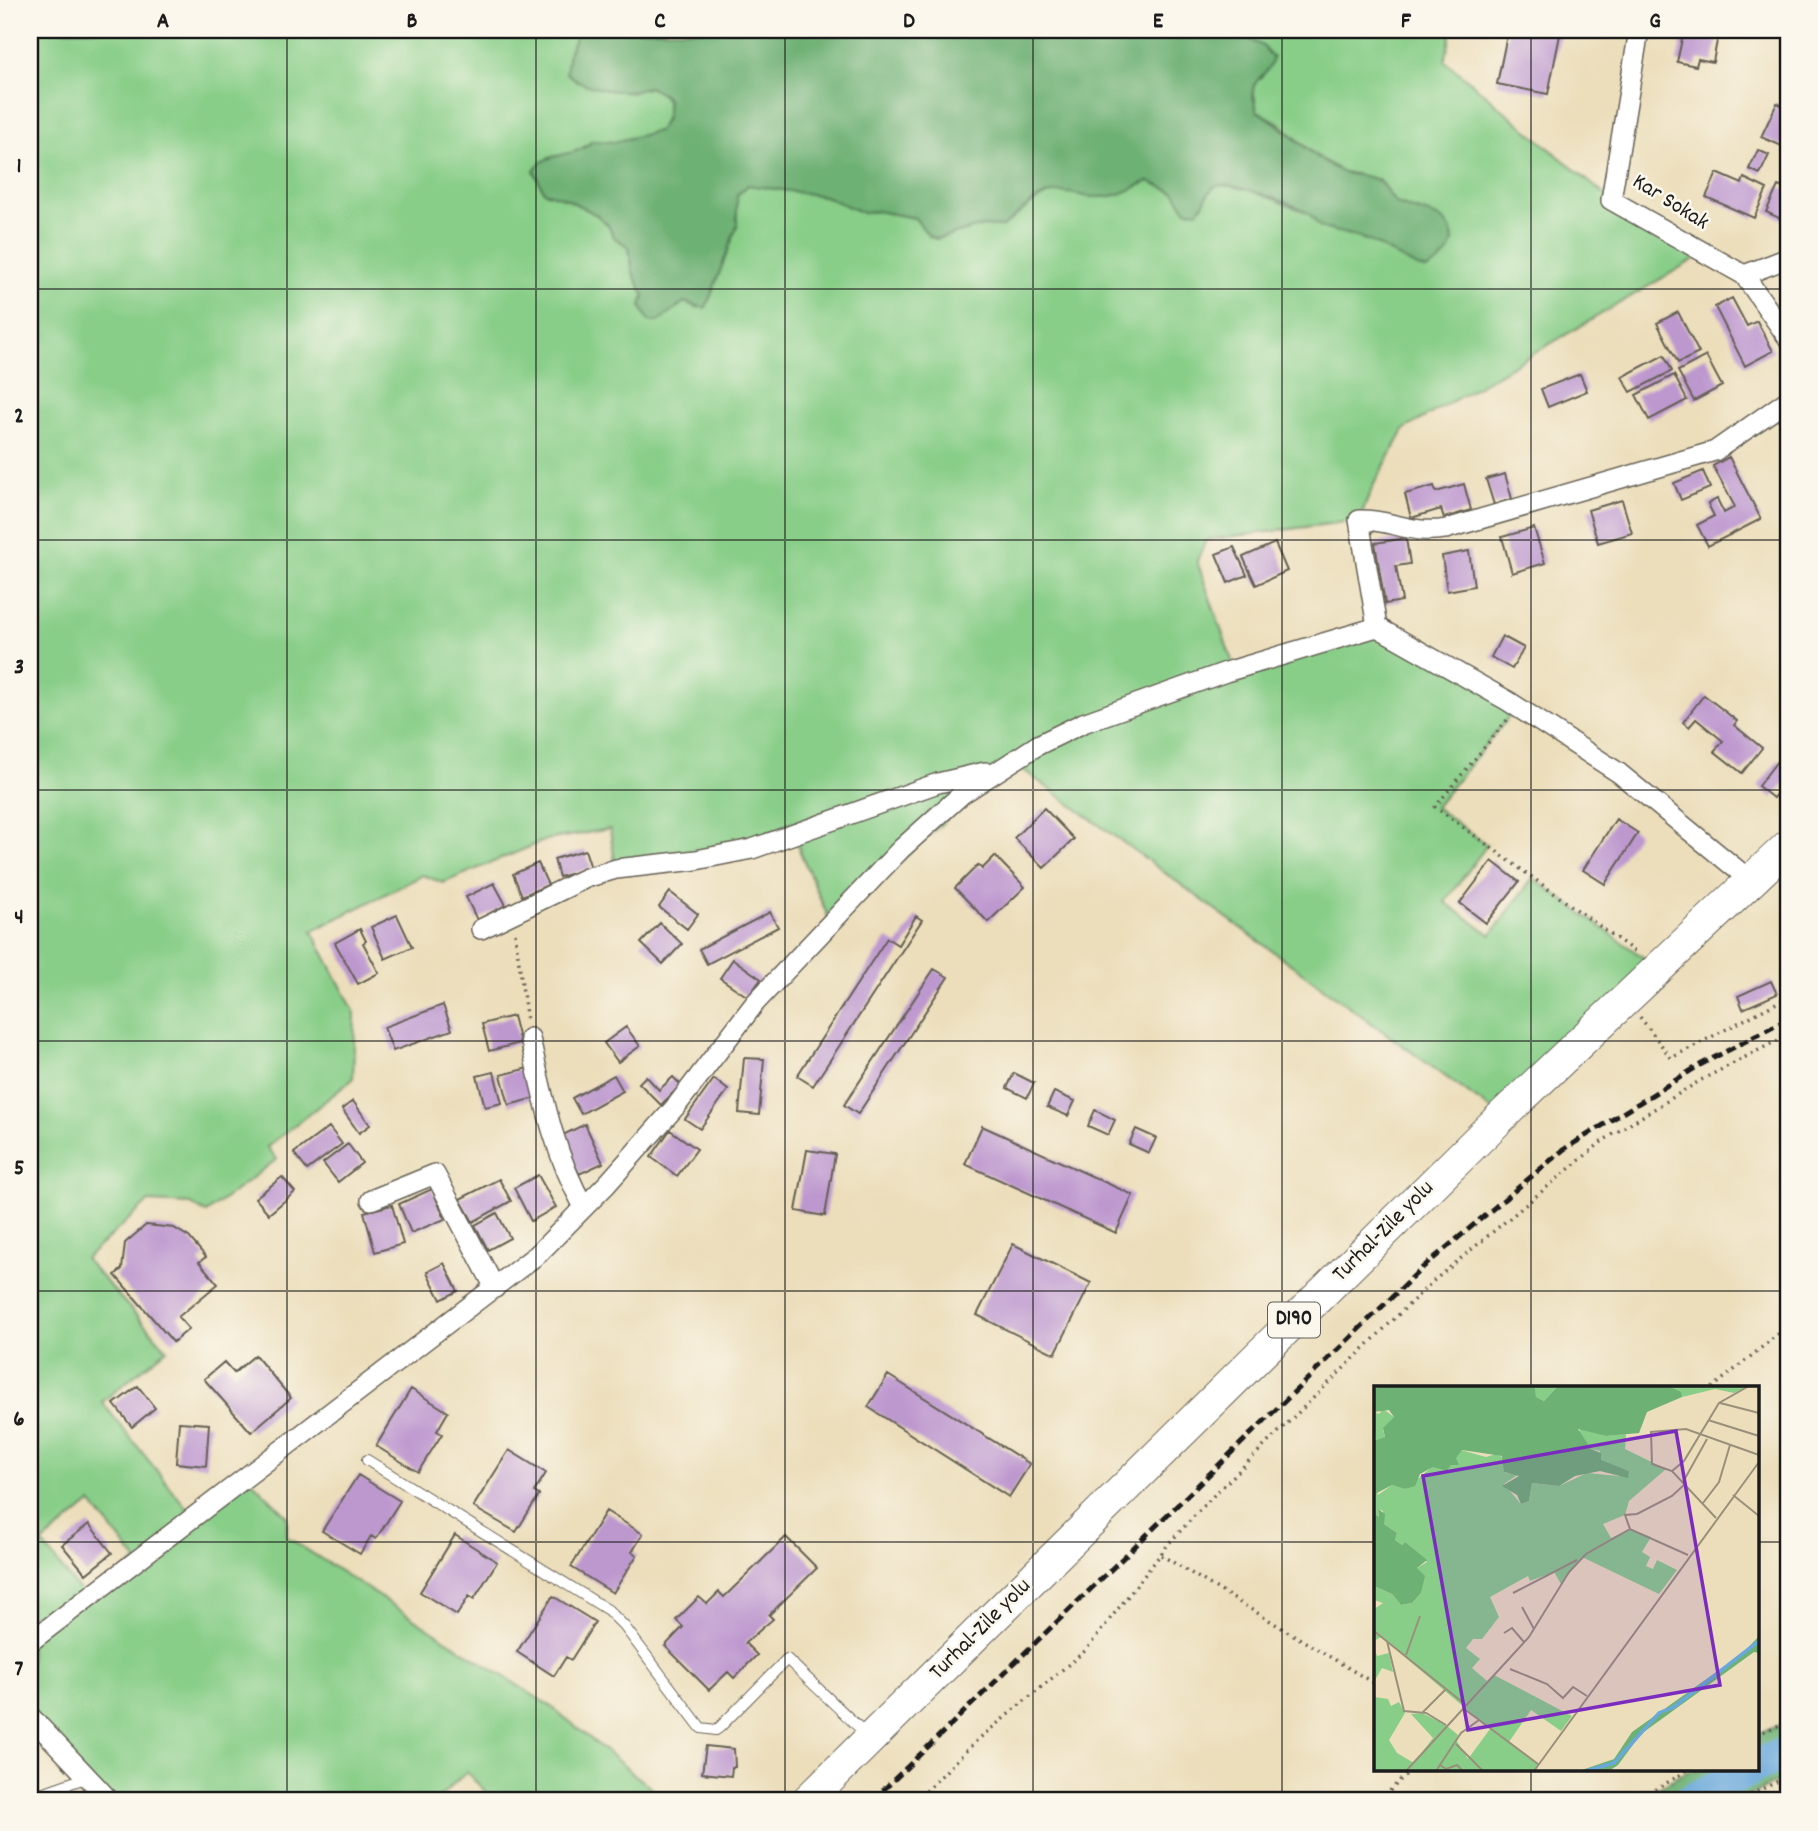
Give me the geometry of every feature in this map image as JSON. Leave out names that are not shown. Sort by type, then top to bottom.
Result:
[{"type":"main road","name":"Turhal-Zile yolu","points":[[807,1801],[1395,1220],[1788,846]]},
{"type":"street","name":"Kar Sokak","points":[[1639,30],[1611,201],[1744,275],[1788,338]]},
{"type":"street","points":[[1744,275],[1788,258]]},
{"type":"street","points":[[1377,627],[1359,520],[1371,520],[1416,532],[1459,526],[1715,451],[1788,400]]},
{"type":"street","points":[[30,1642],[538,1254],[677,1104],[755,1003],[928,823],[999,768],[1083,723],[1142,700],[1377,627],[1517,708],[1619,773],[1751,881]]},
{"type":"street","points":[[481,929],[554,891],[617,869],[696,860],[752,849],[938,783],[999,768]]},
{"type":"street","points":[[530,1038],[550,1129],[561,1160],[584,1207]]},
{"type":"street","points":[[371,1200],[435,1174],[495,1288]]},
{"type":"street","points":[[30,1716],[110,1801]]},
{"type":"lane","points":[[367,1460],[608,1610],[624,1626],[701,1728],[716,1730],[720,1727],[787,1659],[871,1738]]},
{"type":"lane","points":[[30,1797],[88,1777]]},
{"type":"path","points":[[1517,708],[1435,807],[1658,968]]},
{"type":"path","points":[[513,913],[530,1038]]},
{"type":"path","points":[[1626,999],[1671,1058],[1788,997]]},
{"type":"path","points":[[916,1801],[975,1742],[1086,1650],[1161,1555],[1214,1494],[1432,1283],[1604,1140],[1701,1080],[1788,1035]]},
{"type":"path","points":[[1714,1386],[1788,1326]]},
{"type":"path","points":[[1161,1555],[1374,1683]]},
{"type":"path","points":[[1758,1734],[1788,1722]]},
{"type":"path","points":[[1380,1801],[1408,1772]]},
{"type":"path","points":[[1637,1801],[1685,1772]]},
{"type":"path","points":[[1738,1801],[1788,1776]]},
{"type":"green space","points":[[30,30],[580,30],[569,51],[576,81],[630,93],[649,87],[662,95],[667,111],[658,131],[614,142],[592,141],[577,151],[546,160],[534,171],[544,192],[567,199],[597,215],[608,225],[614,237],[629,247],[633,273],[644,295],[641,307],[649,321],[658,322],[684,302],[698,308],[708,303],[737,226],[737,195],[748,185],[824,196],[863,213],[877,211],[915,218],[929,236],[936,239],[983,226],[1002,227],[1034,202],[1056,192],[1065,191],[1093,197],[1110,196],[1149,181],[1192,193],[1208,190],[1216,185],[1239,186],[1309,213],[1319,226],[1369,241],[1428,214],[1396,203],[1378,180],[1341,171],[1314,154],[1278,122],[1257,111],[1253,87],[1262,73],[1263,46],[1229,30],[1452,30],[1445,61],[1611,200],[1705,253],[1405,429],[1374,484],[1359,520],[1206,540],[1197,561],[1235,669],[1377,627],[1517,707],[1435,807],[1487,845],[1445,902],[1491,935],[1533,878],[1658,968],[1501,1117],[1011,761],[831,924],[793,835],[616,869],[610,829],[546,840],[443,883],[423,875],[312,931],[355,1013],[353,1079],[267,1147],[277,1159],[206,1213],[191,1204],[148,1202],[85,1259],[167,1349],[102,1402],[194,1517],[248,1477],[287,1516],[287,1537],[553,1708],[667,1801],[495,1801],[466,1772],[436,1801],[110,1801],[30,1716]],"holes":[[[91,1503],[137,1561],[86,1599],[42,1543]]]},
{"type":"green space","points":[[580,30],[1229,30],[1263,46],[1273,58],[1253,90],[1257,111],[1329,165],[1344,173],[1377,180],[1398,204],[1443,221],[1452,234],[1452,246],[1441,260],[1426,270],[1363,239],[1323,228],[1308,213],[1290,204],[1223,185],[1213,188],[1198,211],[1186,210],[1175,193],[1149,181],[1110,196],[1052,193],[1034,202],[1002,227],[983,226],[936,239],[929,236],[915,218],[877,211],[863,213],[824,196],[748,185],[737,195],[737,226],[705,308],[684,302],[658,322],[649,321],[641,307],[644,295],[633,273],[629,247],[614,237],[608,225],[597,215],[567,199],[544,192],[534,170],[546,159],[577,151],[592,141],[615,142],[658,131],[666,119],[668,101],[663,94],[649,87],[628,91],[606,90],[584,84],[566,73],[569,51]]},
{"type":"green space","points":[[1788,1722],[1788,1777],[1738,1801],[1637,1801],[1685,1772],[1758,1772],[1758,1734]]},
{"type":"building","points":[[1508,30],[1561,30],[1548,94],[1497,84]]},
{"type":"building","points":[[1684,30],[1719,30],[1713,62],[1698,59],[1696,66],[1677,62]]},
{"type":"building","points":[[1777,103],[1788,108],[1788,137],[1784,147],[1761,137]]},
{"type":"building","points":[[1758,150],[1769,155],[1760,174],[1749,169]]},
{"type":"building","points":[[1717,173],[1742,184],[1744,178],[1767,189],[1754,218],[1706,197]]},
{"type":"building","points":[[1778,186],[1788,190],[1788,222],[1766,212]]},
{"type":"building","points":[[1732,298],[1747,326],[1757,321],[1773,351],[1745,366],[1715,307]]},
{"type":"building","points":[[1678,312],[1699,353],[1678,363],[1657,323]]},
{"type":"building","points":[[1664,355],[1672,371],[1631,392],[1622,377]]},
{"type":"building","points":[[1706,356],[1722,386],[1694,401],[1678,371]]},
{"type":"building","points":[[1580,374],[1587,391],[1548,407],[1541,389]]},
{"type":"building","points":[[1674,375],[1687,400],[1649,420],[1636,395]]},
{"type":"building","points":[[1729,457],[1761,519],[1708,546],[1697,525],[1714,516],[1708,504],[1717,499],[1724,513],[1735,507],[1713,466]]},
{"type":"building","points":[[1703,471],[1710,488],[1681,500],[1674,483]]},
{"type":"building","points":[[1505,474],[1512,499],[1494,505],[1486,479]]},
{"type":"building","points":[[1464,484],[1471,510],[1444,518],[1441,509],[1411,518],[1405,494],[1434,486],[1436,492]]},
{"type":"building","points":[[1622,500],[1632,533],[1598,543],[1588,510]]},
{"type":"building","points":[[1534,528],[1545,563],[1512,573],[1502,537]]},
{"type":"building","points":[[1406,538],[1410,564],[1396,566],[1402,601],[1385,604],[1375,543]]},
{"type":"building","points":[[1275,543],[1287,571],[1256,585],[1243,557]]},
{"type":"building","points":[[1234,547],[1247,575],[1228,583],[1216,554]]},
{"type":"building","points":[[1469,551],[1474,586],[1447,591],[1442,556]]},
{"type":"building","points":[[1502,636],[1524,648],[1512,669],[1491,657]]},
{"type":"building","points":[[1704,695],[1737,721],[1734,725],[1762,748],[1742,773],[1714,751],[1723,741],[1696,719],[1689,727],[1683,722]]},
{"type":"building","points":[[1778,760],[1788,769],[1788,779],[1773,798],[1758,786]]},
{"type":"building","points":[[1044,808],[1074,839],[1044,868],[1014,838]]},
{"type":"building","points":[[1616,819],[1638,833],[1605,884],[1583,870]]},
{"type":"building","points":[[585,850],[591,868],[559,877],[554,859]]},
{"type":"building","points":[[995,856],[1025,887],[988,922],[955,888],[978,865],[982,869]]},
{"type":"building","points":[[1492,861],[1519,882],[1486,923],[1460,903]]},
{"type":"building","points":[[538,863],[548,885],[522,896],[513,874]]},
{"type":"building","points":[[494,883],[506,905],[477,920],[466,897]]},
{"type":"building","points":[[670,892],[698,914],[687,929],[659,907]]},
{"type":"building","points":[[770,912],[778,927],[707,964],[699,949]]},
{"type":"building","points":[[397,915],[412,947],[385,959],[371,927]]},
{"type":"building","points":[[916,916],[922,920],[813,1086],[797,1076],[887,938],[898,945]]},
{"type":"building","points":[[660,923],[682,944],[663,964],[641,943]]},
{"type":"building","points":[[360,929],[366,941],[363,943],[379,973],[358,984],[335,943]]},
{"type":"building","points":[[733,959],[761,979],[748,997],[720,978]]},
{"type":"building","points":[[934,969],[948,977],[858,1114],[844,1105]]},
{"type":"building","points":[[1771,981],[1777,994],[1743,1009],[1738,996]]},
{"type":"building","points":[[443,1005],[452,1030],[393,1051],[384,1027]]},
{"type":"building","points":[[513,1016],[520,1043],[489,1051],[482,1024]]},
{"type":"building","points":[[626,1027],[640,1046],[618,1062],[604,1043]]},
{"type":"building","points":[[744,1058],[764,1059],[759,1115],[739,1113]]},
{"type":"building","points":[[528,1068],[535,1098],[509,1105],[501,1075]]},
{"type":"building","points":[[494,1072],[502,1103],[485,1107],[477,1076]]},
{"type":"building","points":[[1014,1073],[1034,1083],[1027,1098],[1007,1088]]},
{"type":"building","points":[[614,1075],[623,1091],[581,1114],[572,1098]]},
{"type":"building","points":[[646,1076],[659,1090],[673,1077],[681,1085],[661,1105],[639,1083]]},
{"type":"building","points":[[714,1079],[728,1090],[700,1129],[685,1119]]},
{"type":"building","points":[[1054,1092],[1075,1101],[1068,1116],[1047,1107]]},
{"type":"building","points":[[353,1101],[370,1125],[359,1133],[342,1109]]},
{"type":"building","points":[[1095,1110],[1115,1120],[1108,1135],[1088,1126]]},
{"type":"building","points":[[585,1124],[603,1163],[579,1174],[561,1136]]},
{"type":"building","points":[[982,1126],[1133,1195],[1116,1233],[965,1164]]},
{"type":"building","points":[[329,1127],[342,1144],[307,1170],[294,1153]]},
{"type":"building","points":[[1136,1129],[1156,1138],[1149,1153],[1129,1144]]},
{"type":"building","points":[[670,1130],[697,1149],[677,1176],[651,1157]]},
{"type":"building","points":[[348,1144],[362,1163],[338,1182],[323,1163]]},
{"type":"building","points":[[807,1150],[835,1154],[825,1216],[796,1211]]},
{"type":"building","points":[[538,1175],[556,1207],[531,1221],[514,1188]]},
{"type":"building","points":[[282,1177],[295,1192],[269,1214],[255,1198]]},
{"type":"building","points":[[499,1179],[511,1201],[473,1222],[460,1199]]},
{"type":"building","points":[[432,1189],[445,1219],[411,1233],[399,1204]]},
{"type":"building","points":[[392,1205],[403,1244],[375,1252],[364,1212]]},
{"type":"building","points":[[497,1213],[510,1238],[488,1250],[475,1225]]},
{"type":"building","points":[[146,1225],[174,1228],[189,1237],[206,1257],[199,1262],[218,1284],[178,1317],[189,1329],[173,1342],[115,1275],[122,1269],[125,1243]]},
{"type":"building","points":[[1013,1244],[1091,1283],[1055,1354],[977,1315]]},
{"type":"building","points":[[444,1263],[458,1291],[441,1300],[427,1272]]},
{"type":"building","points":[[255,1355],[291,1398],[251,1432],[204,1379],[224,1362],[234,1373]]},
{"type":"building","points":[[888,1375],[1030,1464],[1009,1497],[868,1407]]},
{"type":"building","points":[[138,1386],[155,1408],[132,1427],[114,1404]]},
{"type":"building","points":[[411,1389],[448,1412],[437,1431],[442,1434],[418,1472],[376,1446]]},
{"type":"building","points":[[179,1422],[209,1424],[206,1466],[176,1463]]},
{"type":"building","points":[[509,1450],[546,1473],[534,1492],[539,1495],[516,1532],[473,1507]]},
{"type":"building","points":[[358,1475],[400,1501],[376,1539],[371,1536],[360,1554],[322,1531]]},
{"type":"building","points":[[606,1511],[643,1534],[632,1552],[637,1555],[613,1593],[571,1567]]},
{"type":"building","points":[[89,1524],[112,1553],[86,1574],[62,1545]]},
{"type":"building","points":[[455,1535],[497,1562],[474,1599],[469,1596],[457,1615],[420,1592]]},
{"type":"building","points":[[786,1537],[817,1568],[769,1615],[773,1619],[745,1643],[757,1655],[734,1678],[728,1672],[709,1690],[665,1646],[683,1627],[676,1620],[699,1597],[707,1604],[719,1592],[724,1597]]},
{"type":"building","points":[[553,1596],[595,1622],[571,1660],[566,1657],[554,1676],[517,1652]]},
{"type":"building","points":[[706,1746],[734,1749],[735,1767],[732,1767],[731,1776],[702,1773]]},
{"type":"waterway","points":[[1758,1766],[1788,1751]]},
{"type":"waterway","points":[[1690,1801],[1746,1772]]},
{"type":"railway","points":[[872,1801],[1421,1269],[1563,1150],[1700,1065],[1788,1019]]}]
